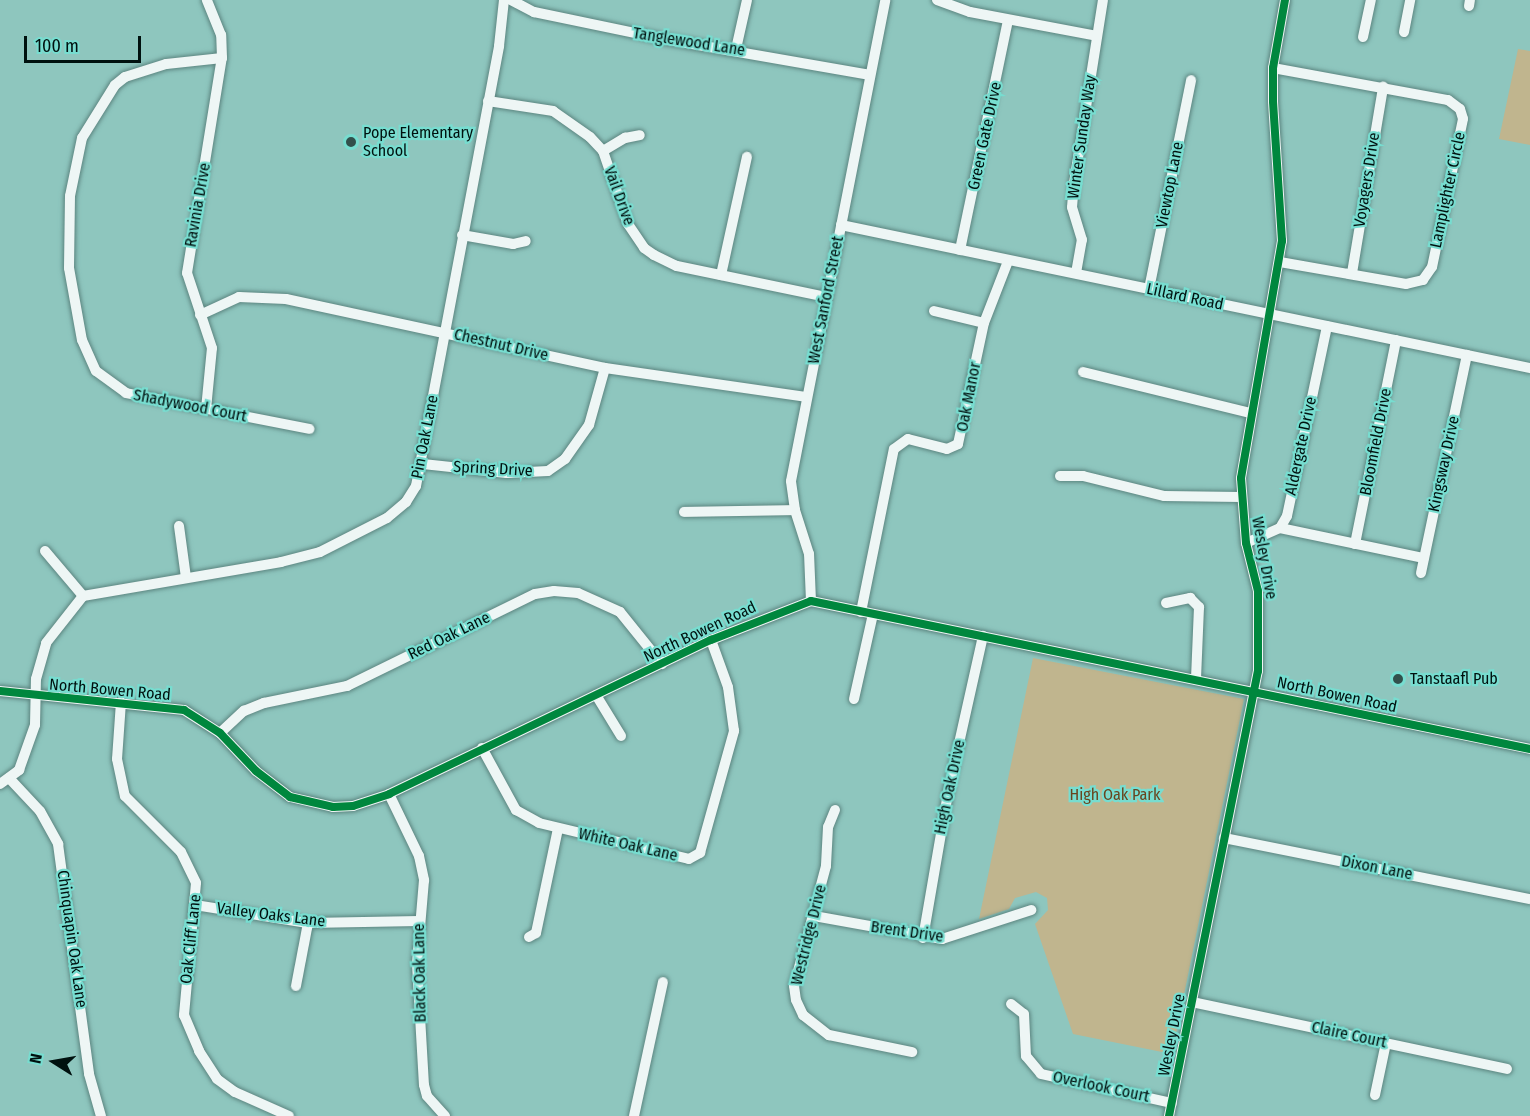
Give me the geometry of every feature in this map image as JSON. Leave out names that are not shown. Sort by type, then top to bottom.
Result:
[{"type":"street","name":"Ravinia Drive","points":[[206,409],[212,348],[187,273],[189,249],[222,58],[221,35],[207,0]]},
{"type":"street","name":"Pin Oak Lane","points":[[83,596],[281,562],[364,532],[406,502],[423,464],[443,332],[488,101],[504,0]]},
{"type":"street","name":"Tanglewood Lane","points":[[511,0],[534,12],[657,38],[736,49],[869,75]]},
{"type":"street","points":[[736,49],[747,0]]},
{"type":"street","name":"West Sanford Street","points":[[811,601],[809,554],[795,510],[791,481],[885,0]]},
{"type":"street","points":[[937,0],[1008,21],[1097,36]]},
{"type":"street","name":"Winter Sunday Way","points":[[1076,273],[1082,240],[1074,217],[1073,195],[1103,0]]},
{"type":"street","name":"Wesley Drive","points":[[1170,1116],[1254,692],[1260,649],[1260,610],[1246,543],[1241,497],[1250,413],[1272,314],[1280,262],[1282,211],[1273,68],[1285,0]]},
{"type":"street","points":[[1363,38],[1371,0]]},
{"type":"street","points":[[1404,32],[1410,0]]},
{"type":"street","name":"Green Gate Drive","points":[[960,250],[1008,21]]},
{"type":"street","name":"Shadywood Court","points":[[222,58],[166,64],[136,72],[115,85],[82,138],[70,196],[69,268],[84,348],[96,371],[126,393],[309,429]]},
{"type":"street","name":"Lamplighter Circle","points":[[1273,68],[1448,100],[1460,109],[1463,119],[1429,274],[1414,284],[1406,284],[1280,262]]},
{"type":"street","name":"Viewtop Lane","points":[[1149,290],[1191,81]]},
{"type":"street","name":"Voyagers Drive","points":[[1352,273],[1383,87]]},
{"type":"street","name":"Vail Drive","points":[[488,101],[553,111],[565,117],[603,151],[628,224],[644,248],[677,266],[827,297]]},
{"type":"street","points":[[603,151],[625,138],[640,135]]},
{"type":"street","points":[[721,275],[747,157]]},
{"type":"street","name":"Lillard Road","points":[[841,225],[1530,368]]},
{"type":"street","points":[[462,235],[513,244],[525,241]]},
{"type":"street","name":"Oak Manor","points":[[861,612],[894,449],[908,439],[947,449],[958,444],[984,323],[1008,261]]},
{"type":"street","name":"Chestnut Drive","points":[[200,315],[239,297],[257,296],[443,332],[605,368],[806,397]]},
{"type":"street","points":[[934,310],[984,323]]},
{"type":"street","name":"Aldergate Drive","points":[[1280,528],[1287,516],[1327,326]]},
{"type":"street","name":"Bloomfield Drive","points":[[1355,544],[1396,340]]},
{"type":"street","name":"Kingsway Drive","points":[[1421,573],[1467,355]]},
{"type":"street","name":"Spring Drive","points":[[423,464],[530,474],[555,467],[575,448],[589,425],[605,368]]},
{"type":"street","points":[[1083,372],[1250,413]]},
{"type":"street","points":[[1060,476],[1083,476],[1164,496],[1241,497]]},
{"type":"street","points":[[684,512],[795,510]]},
{"type":"street","points":[[178,526],[186,578]]},
{"type":"street","points":[[1246,543],[1280,528],[1424,558]]},
{"type":"street","points":[[4,781],[19,770],[35,725],[35,697],[46,643],[83,596],[45,551]]},
{"type":"street","name":"Red Oak Lane","points":[[220,733],[254,707],[347,686],[535,594],[554,591],[578,593],[620,612],[662,664]]},
{"type":"street","points":[[1166,603],[1190,598],[1199,607],[1196,680]]},
{"type":"street","name":"North Bowen Road","points":[[0,691],[35,697],[121,702],[183,711],[220,733],[256,771],[290,797],[333,807],[353,807],[389,794],[711,640],[811,601],[1530,749]]},
{"type":"street","points":[[854,699],[873,614]]},
{"type":"street","name":"High Oak Drive","points":[[923,938],[949,788],[983,636]]},
{"type":"street","name":"White Oak Lane","points":[[482,748],[516,810],[558,829],[689,859],[700,853],[734,731],[728,687],[711,640]]},
{"type":"street","points":[[596,695],[621,736]]},
{"type":"street","name":"Oak Cliff Lane","points":[[121,702],[119,779],[133,806],[181,852],[192,869],[195,905],[184,1015],[199,1051],[217,1079],[235,1092],[289,1116]]},
{"type":"street","name":"Chinquapin Oak Lane","points":[[4,781],[40,811],[58,844],[89,1074],[101,1116]]},
{"type":"street","name":"Black Oak Lane","points":[[389,794],[419,856],[424,880],[419,921],[424,1085],[427,1096],[445,1116]]},
{"type":"street","name":"Westridge Drive","points":[[835,810],[828,827],[826,866],[794,986],[803,1014],[829,1035],[912,1052]]},
{"type":"street","points":[[529,937],[536,933],[558,829]]},
{"type":"street","name":"Dixon Lane","points":[[1224,838],[1530,899]]},
{"type":"street","name":"Valley Oaks Lane","points":[[195,905],[308,922],[419,921]]},
{"type":"street","name":"Brent Drive","points":[[814,916],[923,938],[954,938],[1031,910]]},
{"type":"street","points":[[296,986],[308,922]]},
{"type":"street","points":[[634,1116],[663,982]]},
{"type":"street","name":"Claire Court","points":[[1192,1002],[1507,1069]]},
{"type":"street","name":"Overlook Court","points":[[1011,1004],[1024,1014],[1026,1056],[1041,1074],[1172,1103]]},
{"type":"street","points":[[1375,1095],[1386,1043]]},
{"type":"green space","points":[[1518,49],[1530,51],[1530,145],[1499,139]]},
{"type":"green space","name":"High Oak Park","points":[[1033,658],[1244,699],[1172,1054],[1073,1034],[1035,924],[1048,910],[1047,898],[1036,892],[1015,898],[1009,909],[979,919]]},
{"type":"cycle path","points":[[1169,1116],[1258,671],[1258,591],[1246,543],[1241,478],[1282,241],[1273,68],[1285,0]]},
{"type":"cycle path","points":[[0,691],[184,710],[220,733],[256,771],[290,797],[333,807],[353,806],[389,794],[711,640],[811,601],[1530,749]]},
{"type":"place","name":"Pope Elementary School","points":[[351,142]]},
{"type":"place","name":"Tanstaafl Pub","points":[[1398,679]]}]
